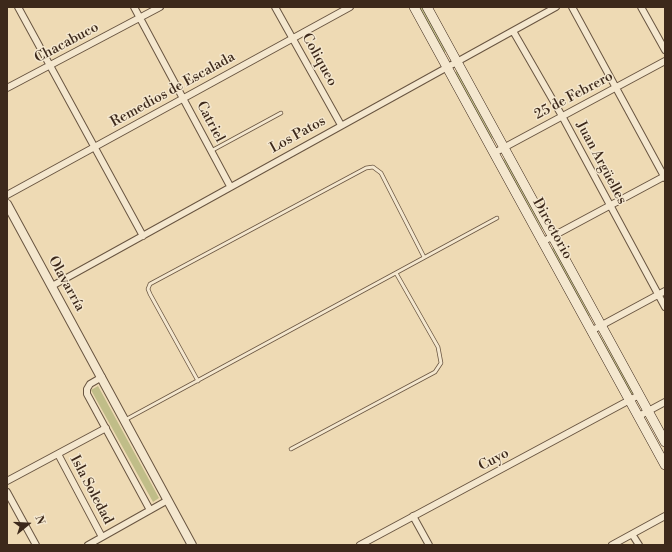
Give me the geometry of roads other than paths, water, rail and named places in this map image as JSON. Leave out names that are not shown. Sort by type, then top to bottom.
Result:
[{"type":"main road","name":"Directorio","points":[[414,7],[665,465]]},
{"type":"main road","name":"Directorio","points":[[427,7],[665,442]]},
{"type":"street","points":[[18,7],[143,236]]},
{"type":"street","name":"Catriel","points":[[134,7],[230,186]]},
{"type":"street","name":"Chacabuco","points":[[7,88],[160,7]]},
{"type":"street","name":"Coliqueo","points":[[275,7],[341,125]]},
{"type":"street","name":"Remedios de Escalada","points":[[7,195],[350,7]]},
{"type":"street","name":"Los Patos","points":[[52,286],[230,186],[556,7]]},
{"type":"street","points":[[542,242],[665,177],[572,7]]},
{"type":"street","points":[[641,7],[665,50]]},
{"type":"street","name":"Juan Argüelles","points":[[513,30],[562,116],[665,307]]},
{"type":"street","name":"25 de Febrero","points":[[494,153],[665,61]]},
{"type":"street","name":"Olavarría","points":[[7,204],[126,420],[192,545]]},
{"type":"street","points":[[591,331],[665,291]]},
{"type":"street","points":[[102,377],[90,384],[87,389],[87,394],[150,510]]},
{"type":"street","name":"Cuyo","points":[[360,545],[639,395]]},
{"type":"street","points":[[639,416],[665,402]]},
{"type":"street","points":[[7,481],[106,428]]},
{"type":"street","name":"Isla Soledad","points":[[58,454],[102,537]]},
{"type":"street","points":[[7,492],[36,545]]},
{"type":"street","points":[[88,545],[168,500]]},
{"type":"street","points":[[413,516],[429,545]]},
{"type":"street","points":[[612,545],[665,516]]},
{"type":"street","points":[[632,534],[638,545]]},
{"type":"lane","points":[[211,151],[281,113]]},
{"type":"lane","points":[[198,381],[150,294],[148,289],[150,284],[157,280],[366,168],[373,167],[381,173],[424,258]]},
{"type":"lane","points":[[126,420],[497,218]]},
{"type":"lane","points":[[291,449],[435,372],[441,363],[438,346],[396,273]]}]
